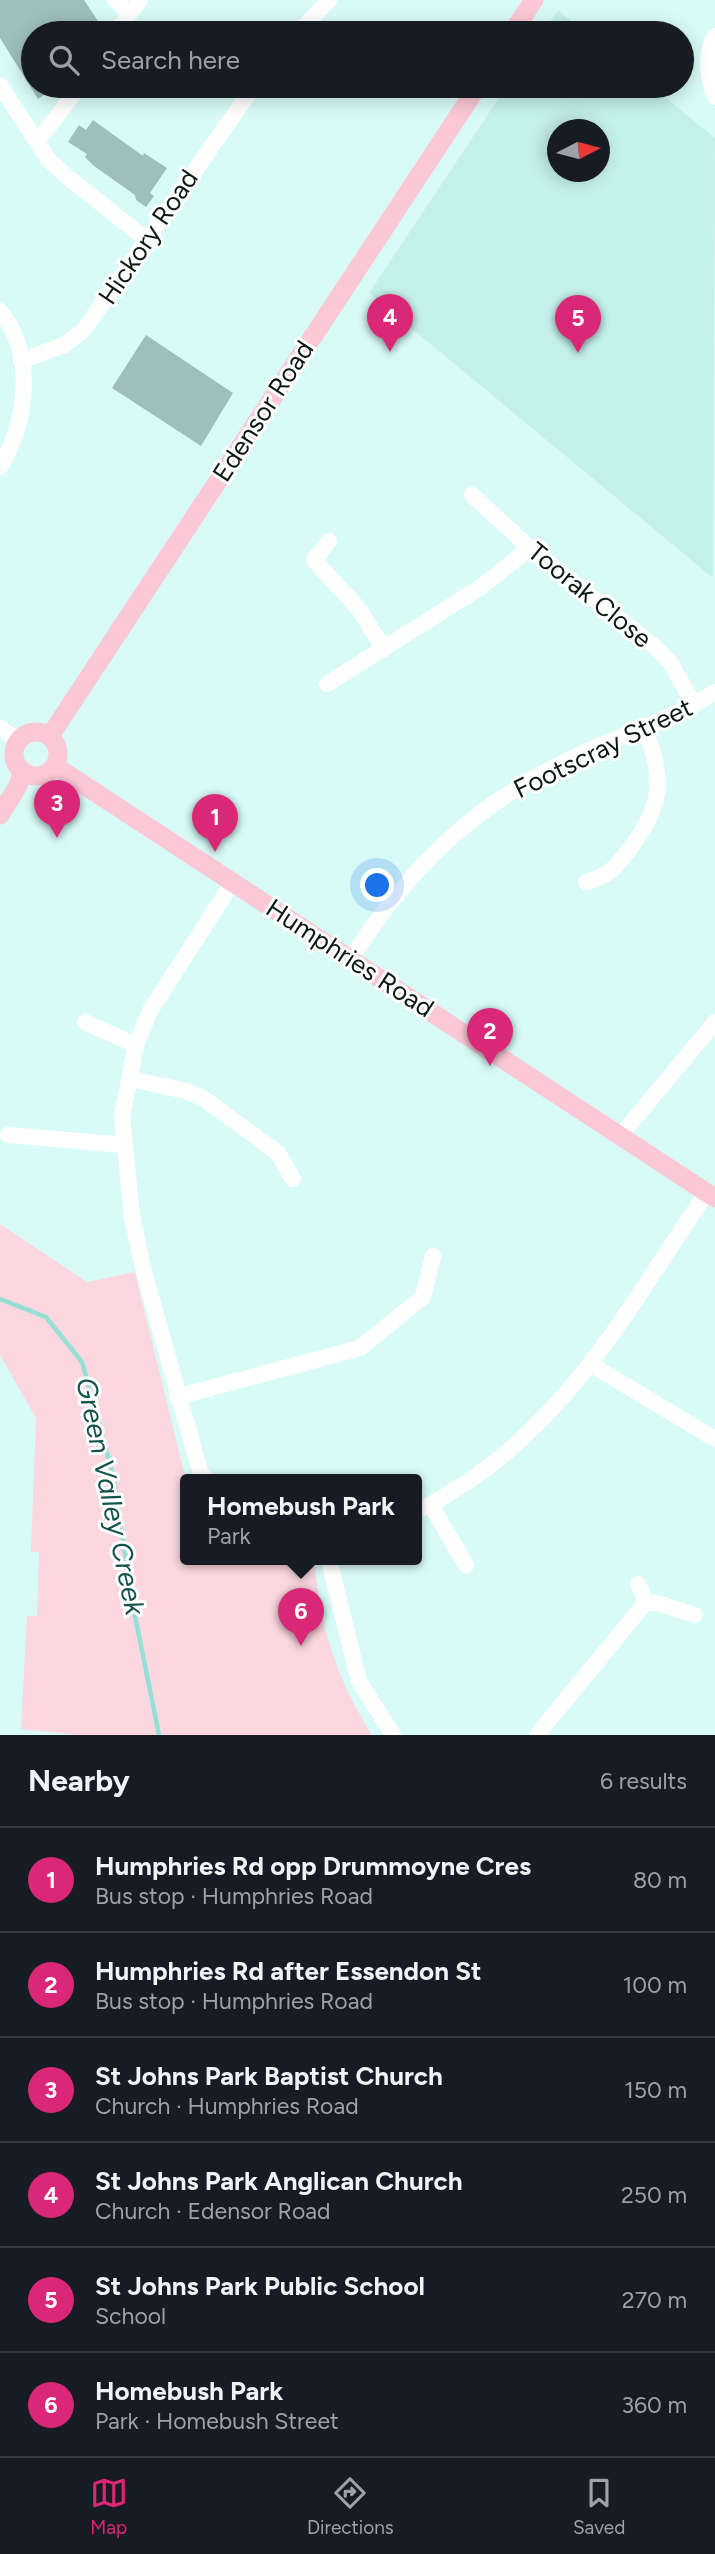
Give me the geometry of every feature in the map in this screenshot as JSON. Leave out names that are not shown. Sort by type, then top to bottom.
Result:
[{"type":"main road","points":[[520,21],[534,0]]},
{"type":"main road","name":"Edensor Road","points":[[50,736],[470,98]]},
{"type":"main road","points":[[0,815],[18,786],[22,772],[13,755],[18,740],[36,731],[50,736],[58,750],[55,766],[50,772],[36,776],[22,772]]},
{"type":"main road","name":"Humphries Road","points":[[55,766],[711,1195]]},
{"type":"street","points":[[115,0],[129,13]]},
{"type":"street","points":[[123,21],[140,0]]},
{"type":"street","points":[[307,21],[321,3]]},
{"type":"street","points":[[715,36],[708,57],[708,74],[715,97]]},
{"type":"street","points":[[0,85],[37,142],[65,176],[146,239]]},
{"type":"street","points":[[37,142],[71,98]]},
{"type":"street","name":"Hickory Road","points":[[21,361],[64,345],[83,331],[246,98]]},
{"type":"street","points":[[0,311],[15,336],[21,361],[23,397],[12,447],[0,467]]},
{"type":"street","name":"Toorak Close","points":[[472,495],[530,548],[654,646],[670,662],[695,705]]},
{"type":"street","points":[[329,541],[314,560],[359,609],[384,649]]},
{"type":"street","points":[[327,684],[481,587],[530,548]]},
{"type":"street","name":"Footscray Street","points":[[351,958],[411,874],[470,820],[531,779],[695,705],[715,692]]},
{"type":"street","points":[[586,882],[605,878],[618,865],[649,823],[658,801],[658,774],[644,726]]},
{"type":"street","points":[[0,728],[18,740]]},
{"type":"street","points":[[202,1474],[177,1397],[132,1217],[122,1116],[136,1045],[150,1011],[233,882]]},
{"type":"street","points":[[85,1022],[136,1045]]},
{"type":"street","points":[[621,1135],[715,1022]]},
{"type":"street","points":[[131,1079],[186,1091],[202,1098],[278,1153],[293,1179]]},
{"type":"street","points":[[8,1135],[125,1145]]},
{"type":"street","points":[[466,1565],[424,1508],[483,1471],[539,1426],[592,1365],[711,1195]]},
{"type":"street","points":[[177,1397],[360,1348],[423,1297],[432,1256]]},
{"type":"street","points":[[592,1365],[715,1439]]},
{"type":"street","points":[[330,1565],[359,1681],[393,1735]]},
{"type":"street","points":[[638,1584],[646,1602]]},
{"type":"street","points":[[646,1602],[695,1615]]},
{"type":"street","points":[[537,1735],[646,1602]]},
{"type":"shaded area","points":[[558,10],[571,21],[550,21]]},
{"type":"shaded area","points":[[499,98],[666,98],[715,138],[713,578],[369,293]]},
{"type":"shaded area","points":[[0,1224],[87,1282],[135,1272],[185,1474],[180,1474],[180,1565],[315,1566],[326,1633],[333,1654],[349,1694],[372,1735],[76,1735],[21,1729],[27,1616],[37,1616],[39,1552],[31,1552],[36,1418],[0,1355]]},
{"type":"building","points":[[0,0],[84,0],[98,21],[21,21],[21,72],[0,38]]},
{"type":"building","points":[[93,120],[143,156],[144,153],[167,168],[150,193],[154,196],[146,207],[136,200],[135,195],[94,166],[85,157],[87,154],[68,142],[79,125],[86,130]]},
{"type":"building","points":[[146,335],[233,393],[201,446],[112,388]]},
{"type":"waterway","name":"Green Valley Creek","points":[[0,1299],[46,1317],[82,1362],[113,1475],[133,1606],[159,1735]]},
{"type":"place","name":"St Johns Park Anglican Church","points":[[390,352]]},
{"type":"place","name":"St Johns Park Public School","points":[[578,353]]},
{"type":"place","name":"St Johns Park Baptist Church","points":[[57,838]]},
{"type":"place","name":"Humphries Rd opp Drummoyne Cres","points":[[215,852]]},
{"type":"place","name":"Humphries Rd after Essendon St","points":[[490,1066]]},
{"type":"place","name":"Homebush Park","points":[[301,1646]]}]
